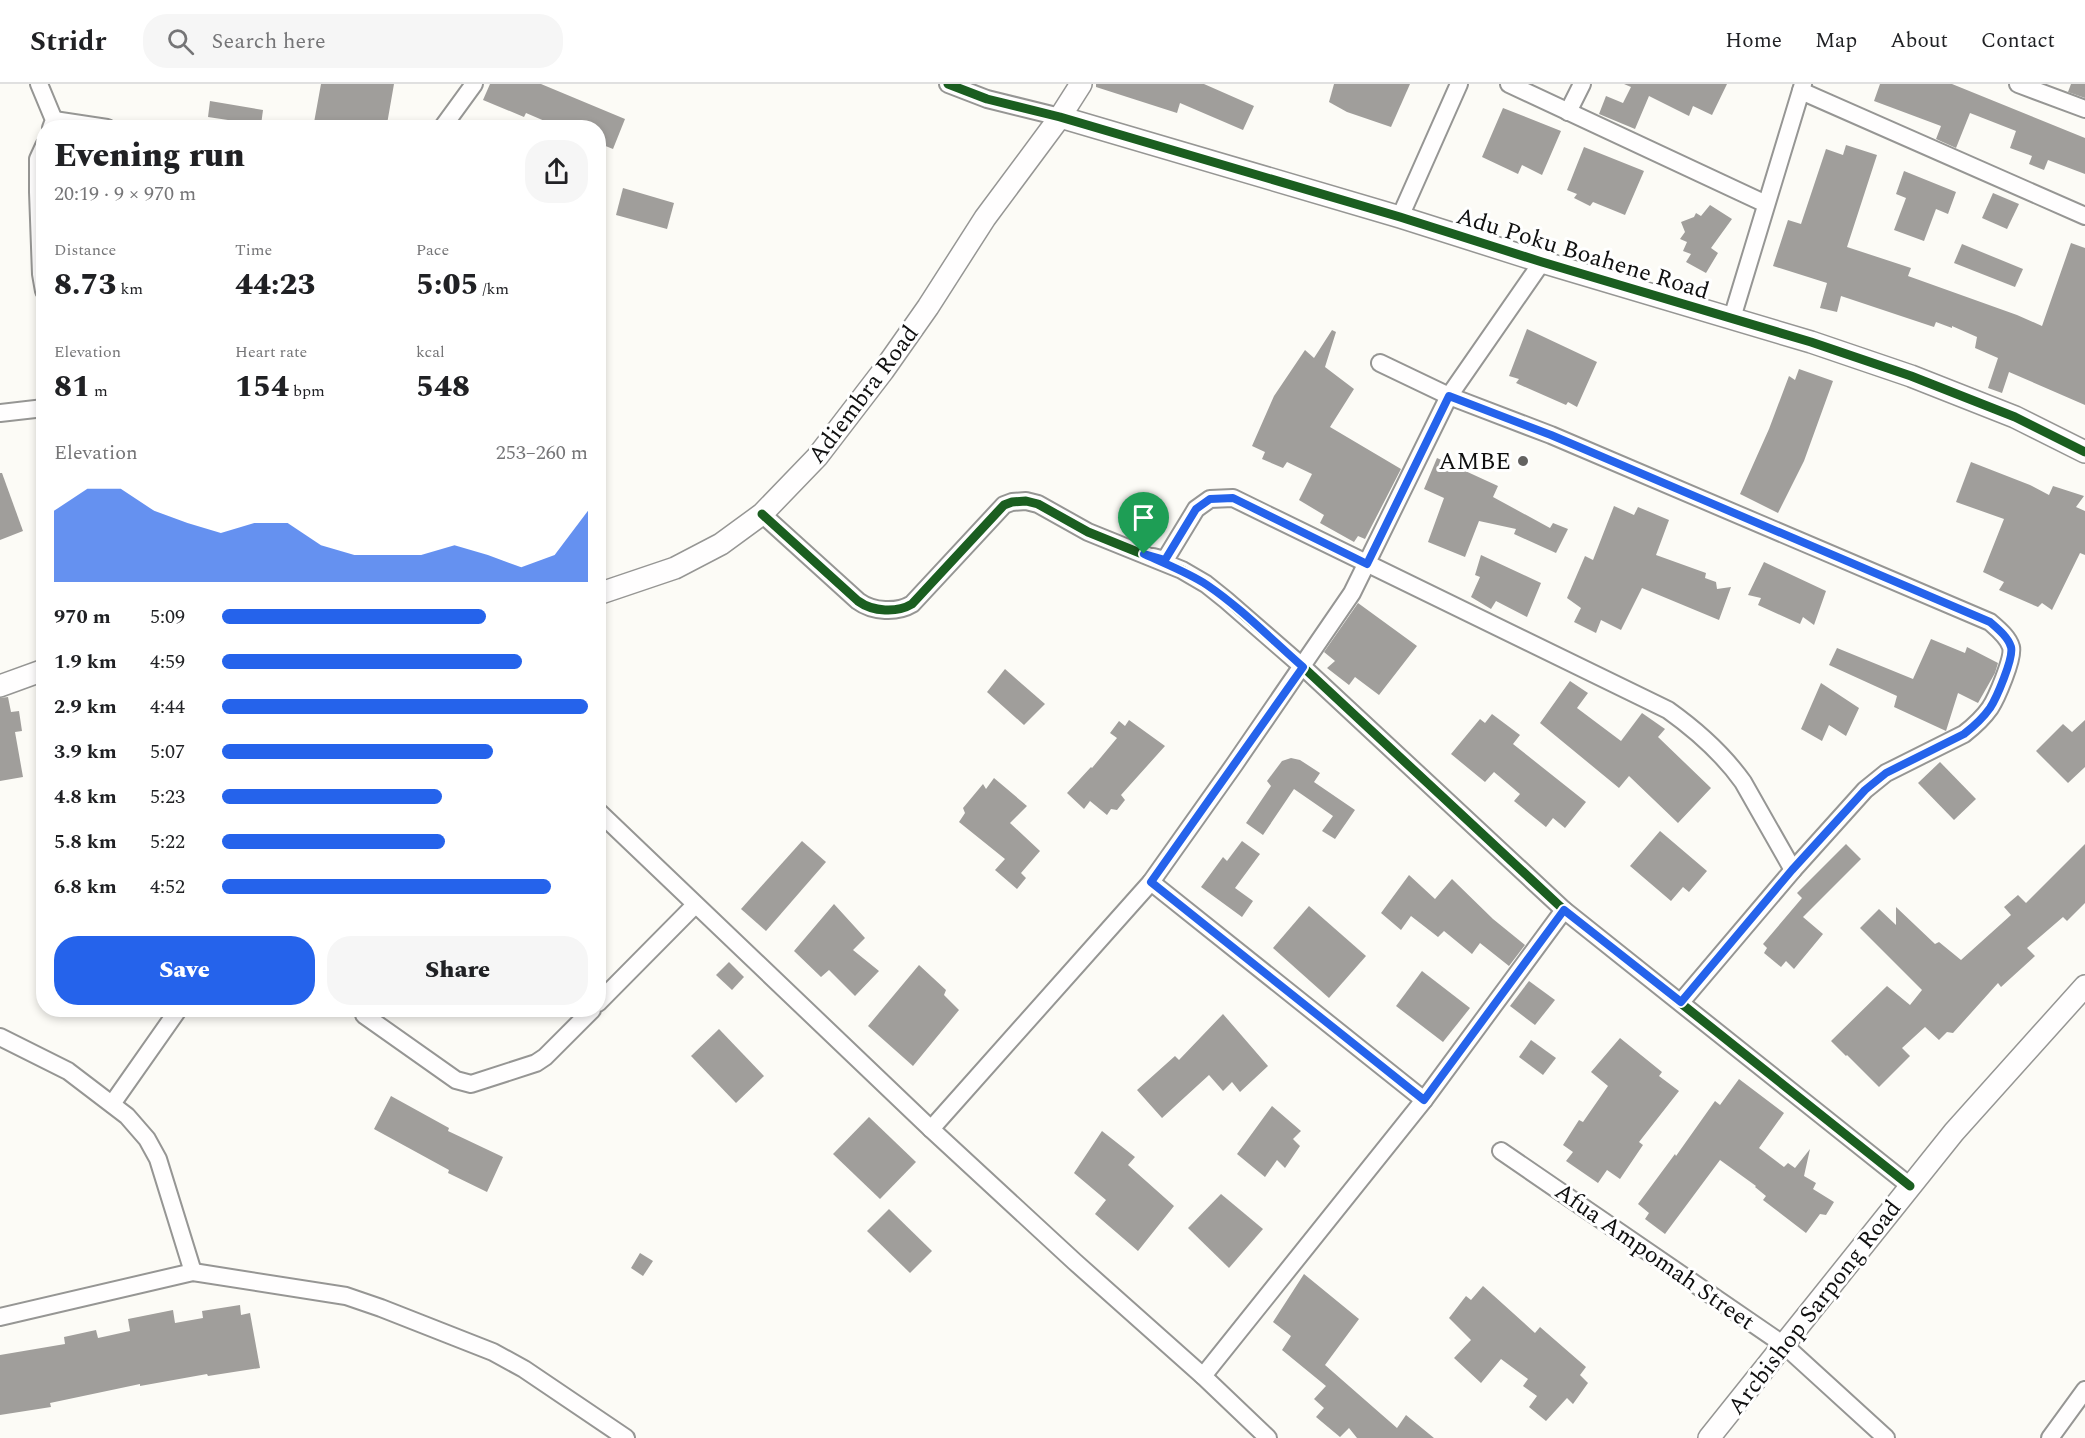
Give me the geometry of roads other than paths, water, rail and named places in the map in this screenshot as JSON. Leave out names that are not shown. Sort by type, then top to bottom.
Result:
[{"type":"street","points":[[39,84],[51,120]]},
{"type":"street","points":[[448,120],[474,84]]},
{"type":"street","points":[[948,84],[987,99],[1060,117]]},
{"type":"street","name":"Adiembra Road","points":[[606,591],[675,568],[721,544],[762,514],[817,457],[883,371],[928,307],[985,218],[1060,117],[1080,84]]},
{"type":"street","points":[[1400,217],[1459,84]]},
{"type":"street","points":[[1509,84],[1766,204]]},
{"type":"street","points":[[1568,112],[1582,84]]},
{"type":"street","points":[[2018,84],[2085,109]]},
{"type":"street","points":[[1732,318],[1802,87],[2085,216]]},
{"type":"street","name":"Adu Poku Boahene Road","points":[[1060,117],[1811,342],[1911,376],[2015,417],[2085,452]]},
{"type":"street","points":[[931,1129],[1151,882],[1303,667],[1352,594],[1449,396],[1542,262]]},
{"type":"street","points":[[1380,363],[1449,396],[1551,435],[1990,622],[2007,639],[2012,649],[1993,703],[1973,727],[1964,734],[1886,773],[1865,790],[1792,870],[1681,1002]]},
{"type":"street","points":[[0,413],[36,409]]},
{"type":"street","points":[[1144,554],[1165,560],[1196,509],[1210,499],[1233,498],[1668,710],[1694,729],[1734,769],[1792,870]]},
{"type":"street","points":[[762,514],[858,601],[871,608],[896,610],[912,604],[1004,505],[1012,502],[1026,501],[1038,504],[1088,532],[1182,570],[1226,600],[1303,667],[1564,910],[1910,1186]]},
{"type":"street","points":[[0,686],[36,673]]},
{"type":"street","points":[[606,819],[931,1129],[1268,1438]]},
{"type":"street","points":[[1151,882],[1424,1100]]},
{"type":"street","points":[[606,994],[695,905]]},
{"type":"street","points":[[1203,1376],[1424,1100],[1564,910]]},
{"type":"street","name":"Arcbishop Sarpong Road","points":[[1709,1438],[1954,1132],[2085,986]]},
{"type":"street","points":[[112,1104],[173,1017]]},
{"type":"street","points":[[367,1017],[456,1080],[471,1084],[536,1063],[585,1017]]},
{"type":"street","points":[[0,1037],[68,1071],[127,1116],[147,1139],[158,1159],[193,1272]]},
{"type":"street","name":"Afua Ampomah Street","points":[[1501,1151],[1784,1346],[1886,1438]]},
{"type":"street","points":[[0,1317],[193,1272],[346,1296],[493,1352],[524,1369],[626,1438]]},
{"type":"street","points":[[2050,1438],[2085,1390]]},
{"type":"place","name":"AMBE","points":[[1523,461]]}]
